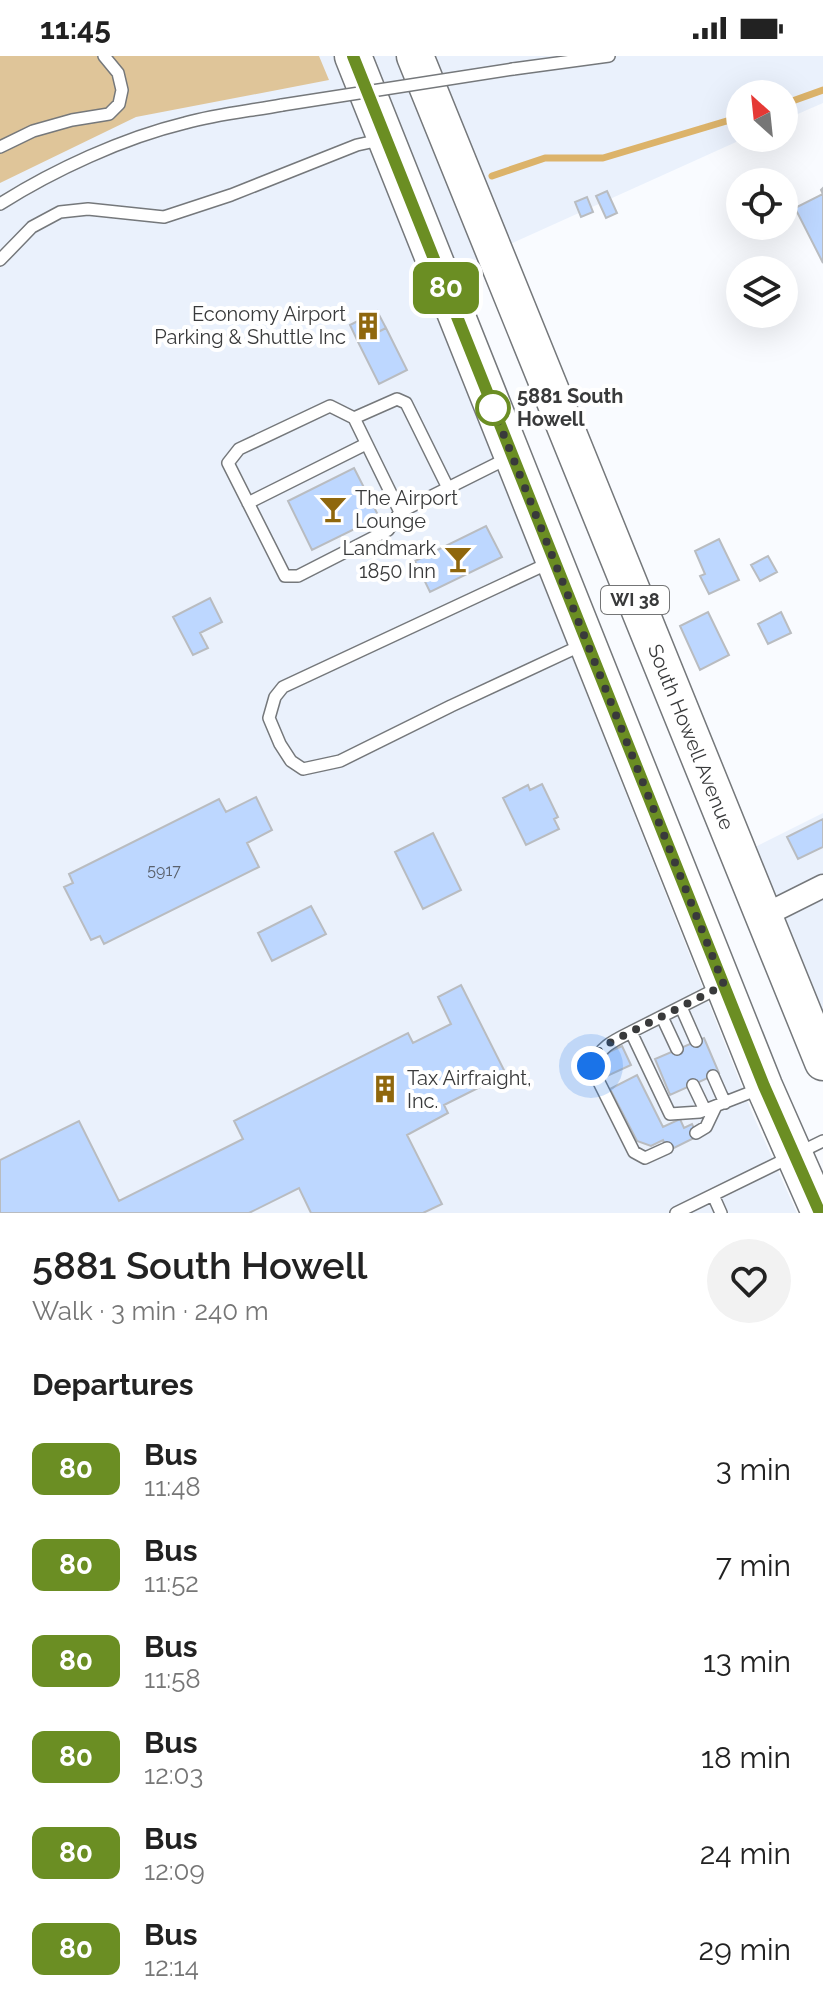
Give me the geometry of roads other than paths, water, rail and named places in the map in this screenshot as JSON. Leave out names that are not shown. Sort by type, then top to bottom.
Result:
[{"type":"main road","name":"WI 38","points":[[353,56],[764,1086],[809,1148],[820,1213]]},
{"type":"main road","name":"South Howell Avenue","points":[[415,56],[823,1062]]},
{"type":"street","points":[[763,916],[823,886]]},
{"type":"lane","points":[[0,147],[33,131],[109,114],[119,104],[122,90],[118,73],[104,56]]},
{"type":"lane","points":[[0,204],[67,167],[185,123],[282,105],[609,56]]},
{"type":"lane","points":[[0,260],[32,227],[60,212],[88,209],[164,217],[231,195],[357,145],[387,139]]},
{"type":"lane","points":[[354,418],[397,399],[406,403],[448,488]]},
{"type":"lane","points":[[400,512],[354,418],[330,406],[239,449],[228,463],[285,576],[298,576],[388,530],[400,512],[512,456]]},
{"type":"lane","points":[[248,503],[366,444]]},
{"type":"lane","points":[[554,561],[283,687],[275,697],[269,718],[291,761],[303,769],[340,761],[587,643]]},
{"type":"lane","points":[[667,1148],[645,1158],[634,1152],[591,1066],[599,1051],[611,1042],[724,985]]},
{"type":"lane","points":[[681,1007],[696,1041]]},
{"type":"lane","points":[[662,1017],[677,1049]]},
{"type":"lane","points":[[631,1032],[670,1114],[700,1112],[764,1086]]},
{"type":"lane","points":[[696,1133],[706,1127],[715,1106],[713,1076]]},
{"type":"lane","points":[[693,1085],[715,1106]]},
{"type":"lane","points":[[676,1213],[809,1148]]},
{"type":"lane","points":[[713,1195],[721,1213]]},
{"type":"waterway","points":[[798,99],[823,90]]},
{"type":"waterway","points":[[492,176],[545,158],[603,158],[726,121]]},
{"type":"place","name":"Economy Airport Parking & Shuttle Inc","points":[[368,326]]},
{"type":"place","name":"5881 South Howell","points":[[493,408]]},
{"type":"place","name":"The Airport Lounge","points":[[333,509]]},
{"type":"place","name":"Landmark 1850 Inn","points":[[458,559]]},
{"type":"place","name":"Tax Airfraight, Inc.","points":[[385,1089]]}]
